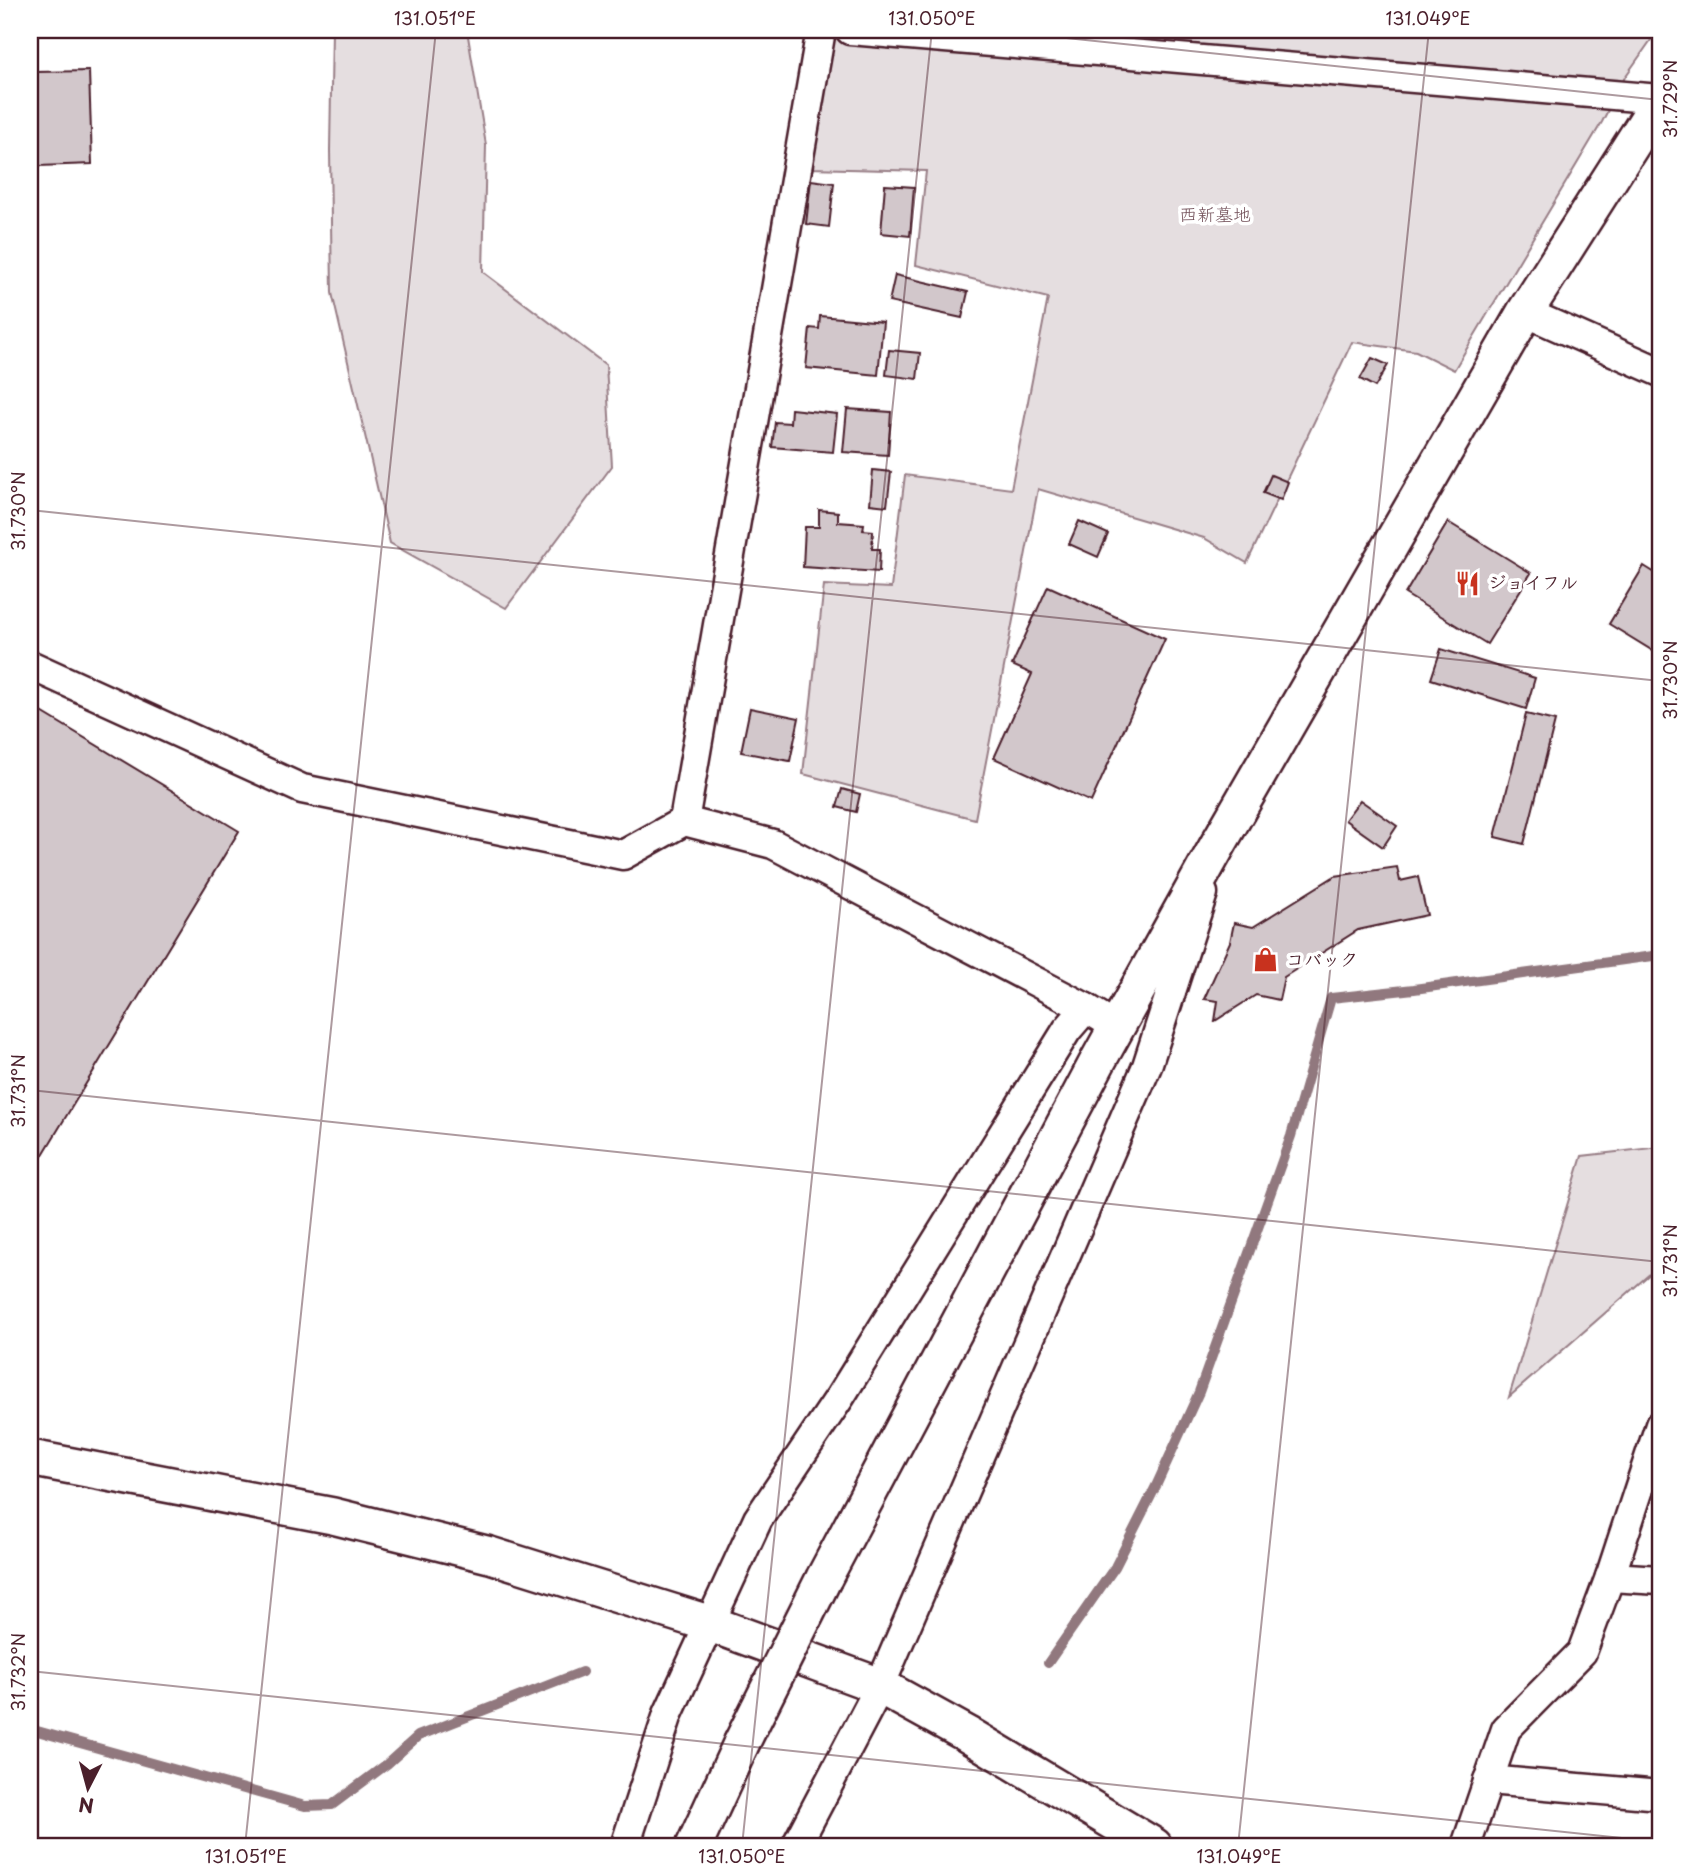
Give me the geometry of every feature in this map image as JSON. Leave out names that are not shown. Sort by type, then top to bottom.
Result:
[{"type":"street","points":[[684,821],[821,30]]},
{"type":"street","points":[[694,1846],[824,1578],[1117,1027],[1220,841],[1525,312],[1660,100],[850,30]]},
{"type":"street","points":[[1525,312],[1660,372]]},
{"type":"street","points":[[30,665],[302,789],[623,855],[684,821],[772,844],[1117,1027]]},
{"type":"street","points":[[796,1846],[880,1686],[1147,1066],[1220,841]]},
{"type":"street","points":[[625,1846],[668,1714],[758,1519],[840,1397],[1067,1030],[1086,1009]]},
{"type":"street","points":[[1466,1846],[1506,1728],[1582,1652],[1610,1577],[1660,1424]]},
{"type":"street","points":[[30,1458],[346,1519],[490,1555],[711,1624],[880,1686],[967,1734],[1154,1846]]},
{"type":"street","points":[[1610,1577],[1660,1580]]},
{"type":"street","points":[[1489,1780],[1660,1795]]},
{"type":"green space","points":[[332,30],[467,30],[486,145],[483,272],[606,365],[612,466],[506,608],[390,543],[332,293]]},
{"type":"green space","name":"西新墓地","points":[[832,30],[1658,30],[1625,77],[1602,122],[1454,370],[1416,351],[1352,342],[1247,563],[1204,538],[1038,489],[975,819],[803,774],[824,585],[891,588],[905,475],[1011,489],[1048,298],[916,265],[926,171],[810,168]]},
{"type":"green space","points":[[1660,1147],[1660,1265],[1509,1397],[1582,1156]]},
{"type":"building","points":[[89,71],[92,164],[39,166],[36,72]]},
{"type":"building","points":[[811,180],[834,183],[829,227],[806,224]]},
{"type":"building","points":[[885,185],[914,187],[910,236],[881,233]]},
{"type":"building","points":[[895,275],[968,292],[962,318],[889,302]]},
{"type":"building","points":[[820,316],[883,322],[878,375],[806,368],[810,328],[819,329]]},
{"type":"building","points":[[889,350],[920,353],[917,379],[886,375]]},
{"type":"building","points":[[1372,358],[1388,365],[1375,387],[1360,379]]},
{"type":"building","points":[[791,409],[837,414],[833,452],[772,447],[775,422],[790,423]]},
{"type":"building","points":[[847,409],[891,412],[888,455],[843,452]]},
{"type":"building","points":[[873,470],[891,472],[887,506],[870,504]]},
{"type":"building","points":[[1271,475],[1288,482],[1281,500],[1263,493]]},
{"type":"building","points":[[819,510],[838,512],[838,522],[864,524],[863,530],[873,531],[872,549],[880,549],[879,572],[803,567],[805,527],[819,527]]},
{"type":"building","points":[[1079,521],[1108,534],[1098,557],[1069,544]]},
{"type":"building","name":"ジョイフル","points":[[1448,522],[1531,573],[1487,644],[1405,594]]},
{"type":"building","points":[[1644,566],[1660,576],[1658,654],[1609,624]]},
{"type":"building","points":[[1048,586],[1165,639],[1091,802],[994,758],[1032,674],[1012,665]]},
{"type":"building","points":[[1441,649],[1535,678],[1526,709],[1431,679]]},
{"type":"building","points":[[30,705],[239,831],[30,1176]]},
{"type":"building","points":[[750,708],[799,718],[790,761],[741,752]]},
{"type":"building","points":[[1526,714],[1555,721],[1524,844],[1495,837]]},
{"type":"building","points":[[842,789],[860,794],[856,812],[837,807]]},
{"type":"building","points":[[1360,800],[1397,826],[1383,847],[1345,820]]},
{"type":"building","name":"コバック","points":[[1397,867],[1400,881],[1418,877],[1427,915],[1358,930],[1284,977],[1279,1000],[1256,995],[1215,1021],[1218,1001],[1204,999],[1230,942],[1234,923],[1253,927],[1335,876]]},
{"type":"waterway","points":[[1048,1663],[1115,1567],[1199,1392],[1291,1136],[1331,998],[1660,955]]},
{"type":"waterway","points":[[30,1729],[305,1806],[332,1805],[387,1764],[418,1736],[582,1672]]},
{"type":"place","name":"ジョイフル","points":[[1468,583]]},
{"type":"place","name":"コバック","points":[[1266,960]]}]
